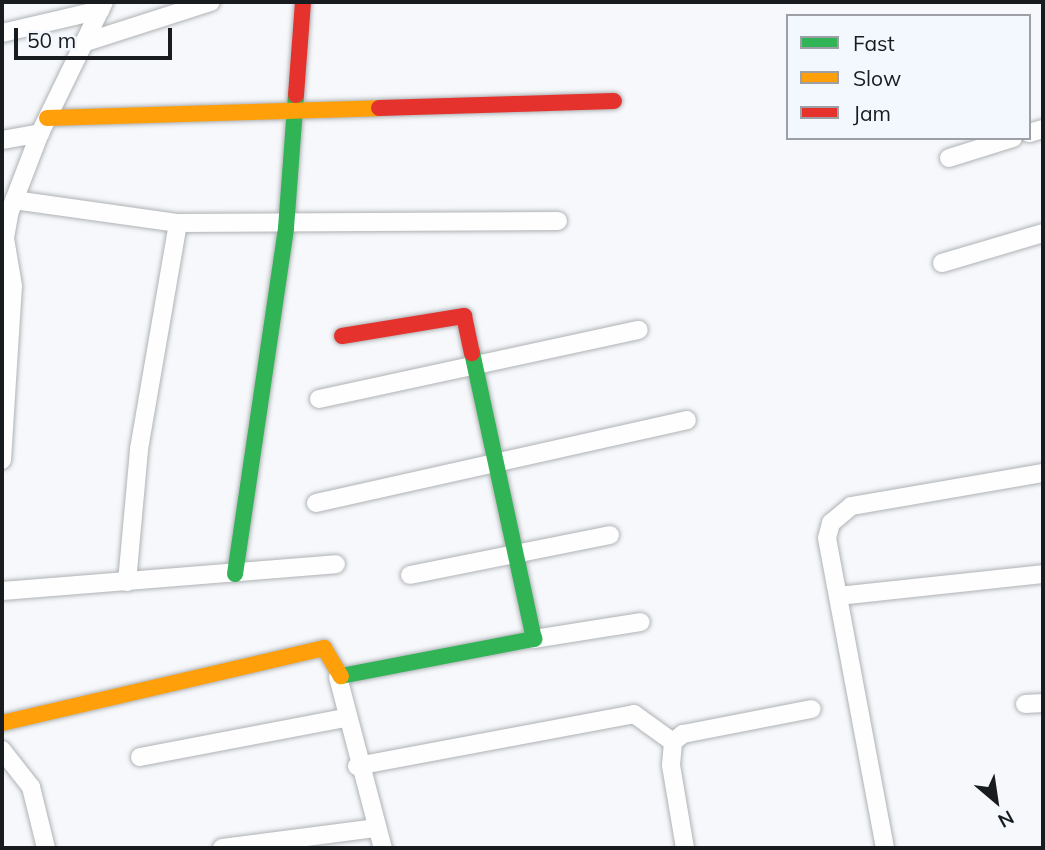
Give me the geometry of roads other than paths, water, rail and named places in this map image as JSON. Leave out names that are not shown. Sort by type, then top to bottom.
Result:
[{"type":"street","points":[[83,43],[211,2]]},
{"type":"street","points":[[235,574],[286,220],[291,110],[303,2]]},
{"type":"street","points":[[2,460],[13,286],[5,254],[14,200],[44,125],[102,6]]},
{"type":"street","points":[[2,33],[102,6]]},
{"type":"street","points":[[2,140],[44,125],[291,110],[614,101]]},
{"type":"street","points":[[949,158],[1007,140]]},
{"type":"street","points":[[14,200],[178,223],[286,220],[558,221]]},
{"type":"street","points":[[127,582],[139,449],[178,223]]},
{"type":"street","points":[[942,263],[1043,233]]},
{"type":"street","points":[[342,336],[461,314],[476,368],[495,458],[511,554],[534,639]]},
{"type":"street","points":[[319,399],[476,368],[639,330]]},
{"type":"street","points":[[316,503],[495,458],[687,420]]},
{"type":"street","points":[[885,848],[827,538],[838,513],[1043,473]]},
{"type":"street","points":[[410,575],[610,535]]},
{"type":"street","points":[[2,591],[337,564]]},
{"type":"street","points":[[838,596],[1043,574]]},
{"type":"street","points":[[338,677],[534,639],[640,622]]},
{"type":"street","points":[[2,723],[324,648],[338,677],[357,766],[383,848]]},
{"type":"street","points":[[1025,704],[1043,703]]},
{"type":"street","points":[[673,741],[683,734],[813,709]]},
{"type":"street","points":[[357,766],[634,714],[673,741]]},
{"type":"street","points":[[140,757],[345,718]]},
{"type":"street","points":[[673,741],[671,765],[685,848]]},
{"type":"street","points":[[2,750],[31,786],[46,848]]},
{"type":"street","points":[[222,848],[376,828]]}]
